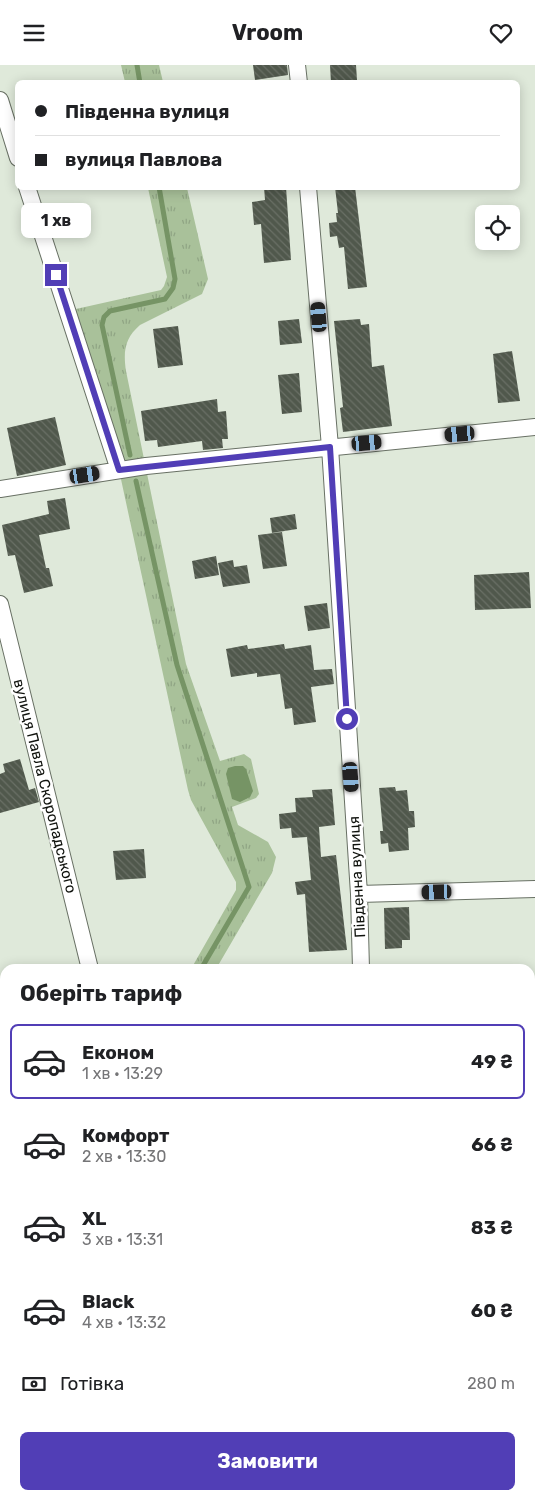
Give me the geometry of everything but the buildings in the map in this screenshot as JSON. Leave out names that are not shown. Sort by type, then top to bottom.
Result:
[{"type":"street","points":[[297,65],[299,80]]},
{"type":"street","points":[[0,100],[15,149]]},
{"type":"street","points":[[28,190],[119,470]]},
{"type":"street","name":"Південна вулиця","points":[[308,190],[330,447],[359,894],[361,964]]},
{"type":"street","points":[[0,489],[119,470],[535,427]]},
{"type":"street","name":"вулиця Павла Скоропадського","points":[[0,604],[89,964]]},
{"type":"street","points":[[359,894],[535,889]]},
{"type":"green space","points":[[121,65],[159,65],[163,80],[125,80]]},
{"type":"green space","points":[[148,190],[187,190],[208,279],[202,294],[140,325],[128,340],[125,357],[126,371],[186,664],[220,761],[244,754],[251,759],[259,794],[256,798],[232,807],[238,825],[268,842],[276,857],[272,873],[219,964],[194,964],[236,890],[236,882],[191,800],[188,790],[119,470],[67,311],[161,290],[167,277]]},
{"type":"shaded area","points":[[243,766],[246,769],[253,791],[250,797],[240,802],[232,799],[226,774],[228,768]]},
{"type":"waterway","points":[[137,65],[140,80]]},
{"type":"waterway","points":[[130,455],[102,325],[104,317],[110,311],[165,299],[173,288],[175,279],[160,190]]},
{"type":"waterway","points":[[136,481],[177,665],[249,887],[204,964]]},
{"type":"route","points":[[56,275],[119,470],[330,447],[347,719]]}]
